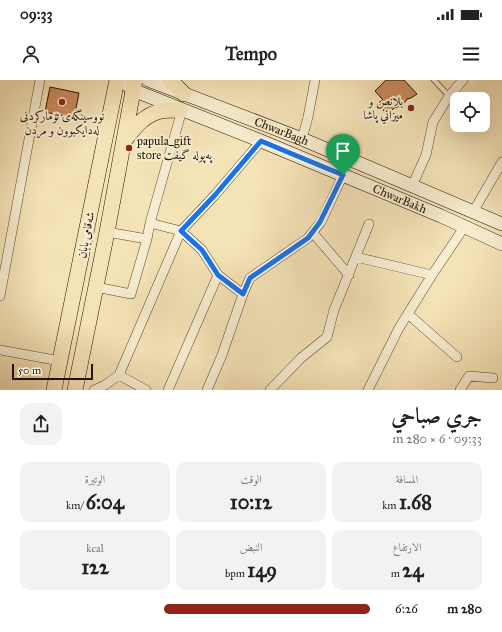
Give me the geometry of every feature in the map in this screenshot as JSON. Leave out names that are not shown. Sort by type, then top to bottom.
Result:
[{"type":"main road","name":"شەقامی بابان","points":[[54,390],[117,80]]},
{"type":"main road","name":"ChwarBagh","points":[[148,80],[302,139],[502,224]]},
{"type":"main road","points":[[170,80],[184,94]]},
{"type":"main road","name":"شەقامی بابان","points":[[75,390],[124,142],[130,83]]},
{"type":"main road","name":"ChwarBakh","points":[[130,83],[181,110],[343,175],[465,226],[502,244]]},
{"type":"main road","points":[[124,142],[138,123],[150,115],[162,111],[181,110]]},
{"type":"street","points":[[0,296],[40,80]]},
{"type":"street","points":[[302,139],[315,80]]},
{"type":"street","points":[[412,186],[426,155],[433,122],[449,96],[464,80]]},
{"type":"street","points":[[96,287],[131,294],[181,110]]},
{"type":"street","points":[[94,390],[119,375],[181,231],[215,195],[261,141]]},
{"type":"street","points":[[473,212],[502,162]]},
{"type":"street","points":[[207,390],[222,355],[250,278],[313,233],[343,175]]},
{"type":"street","points":[[150,223],[181,231],[202,250],[218,275],[243,294]]},
{"type":"street","points":[[270,390],[301,358],[327,337],[334,310],[369,224]]},
{"type":"street","points":[[368,390],[399,328],[432,274],[465,226]]},
{"type":"street","points":[[107,232],[147,239]]},
{"type":"street","points":[[313,233],[349,275]]},
{"type":"street","points":[[356,258],[432,274]]},
{"type":"street","points":[[168,390],[218,275]]},
{"type":"street","points":[[408,314],[457,357]]},
{"type":"street","points":[[0,350],[60,361]]},
{"type":"street","points":[[119,375],[146,390]]},
{"type":"street","points":[[460,390],[469,376],[493,378]]},
{"type":"lane","points":[[434,80],[449,96]]},
{"type":"building","points":[[386,80],[404,80],[417,94],[407,99],[401,106],[394,108],[387,115],[378,103],[383,100],[375,91]]},
{"type":"building","name":"نووسینگەی تۆمارکردنی لەدایکبوون و مردن","points":[[50,87],[79,93],[74,118],[45,112]]},
{"type":"place","name":"نووسینگەی تۆمارکردنی لەدایکبوون و مردن","points":[[62,102]]},
{"type":"place","name":"بلانص و ميزاني پاشا","points":[[411,108]]},
{"type":"place","name":"papula_gift store پەپولە گیفت","points":[[129,148]]},
{"type":"route","points":[[261,141],[343,175],[320,222],[308,238],[250,278],[243,294],[218,275],[202,250],[181,231],[215,195],[261,141]]}]
